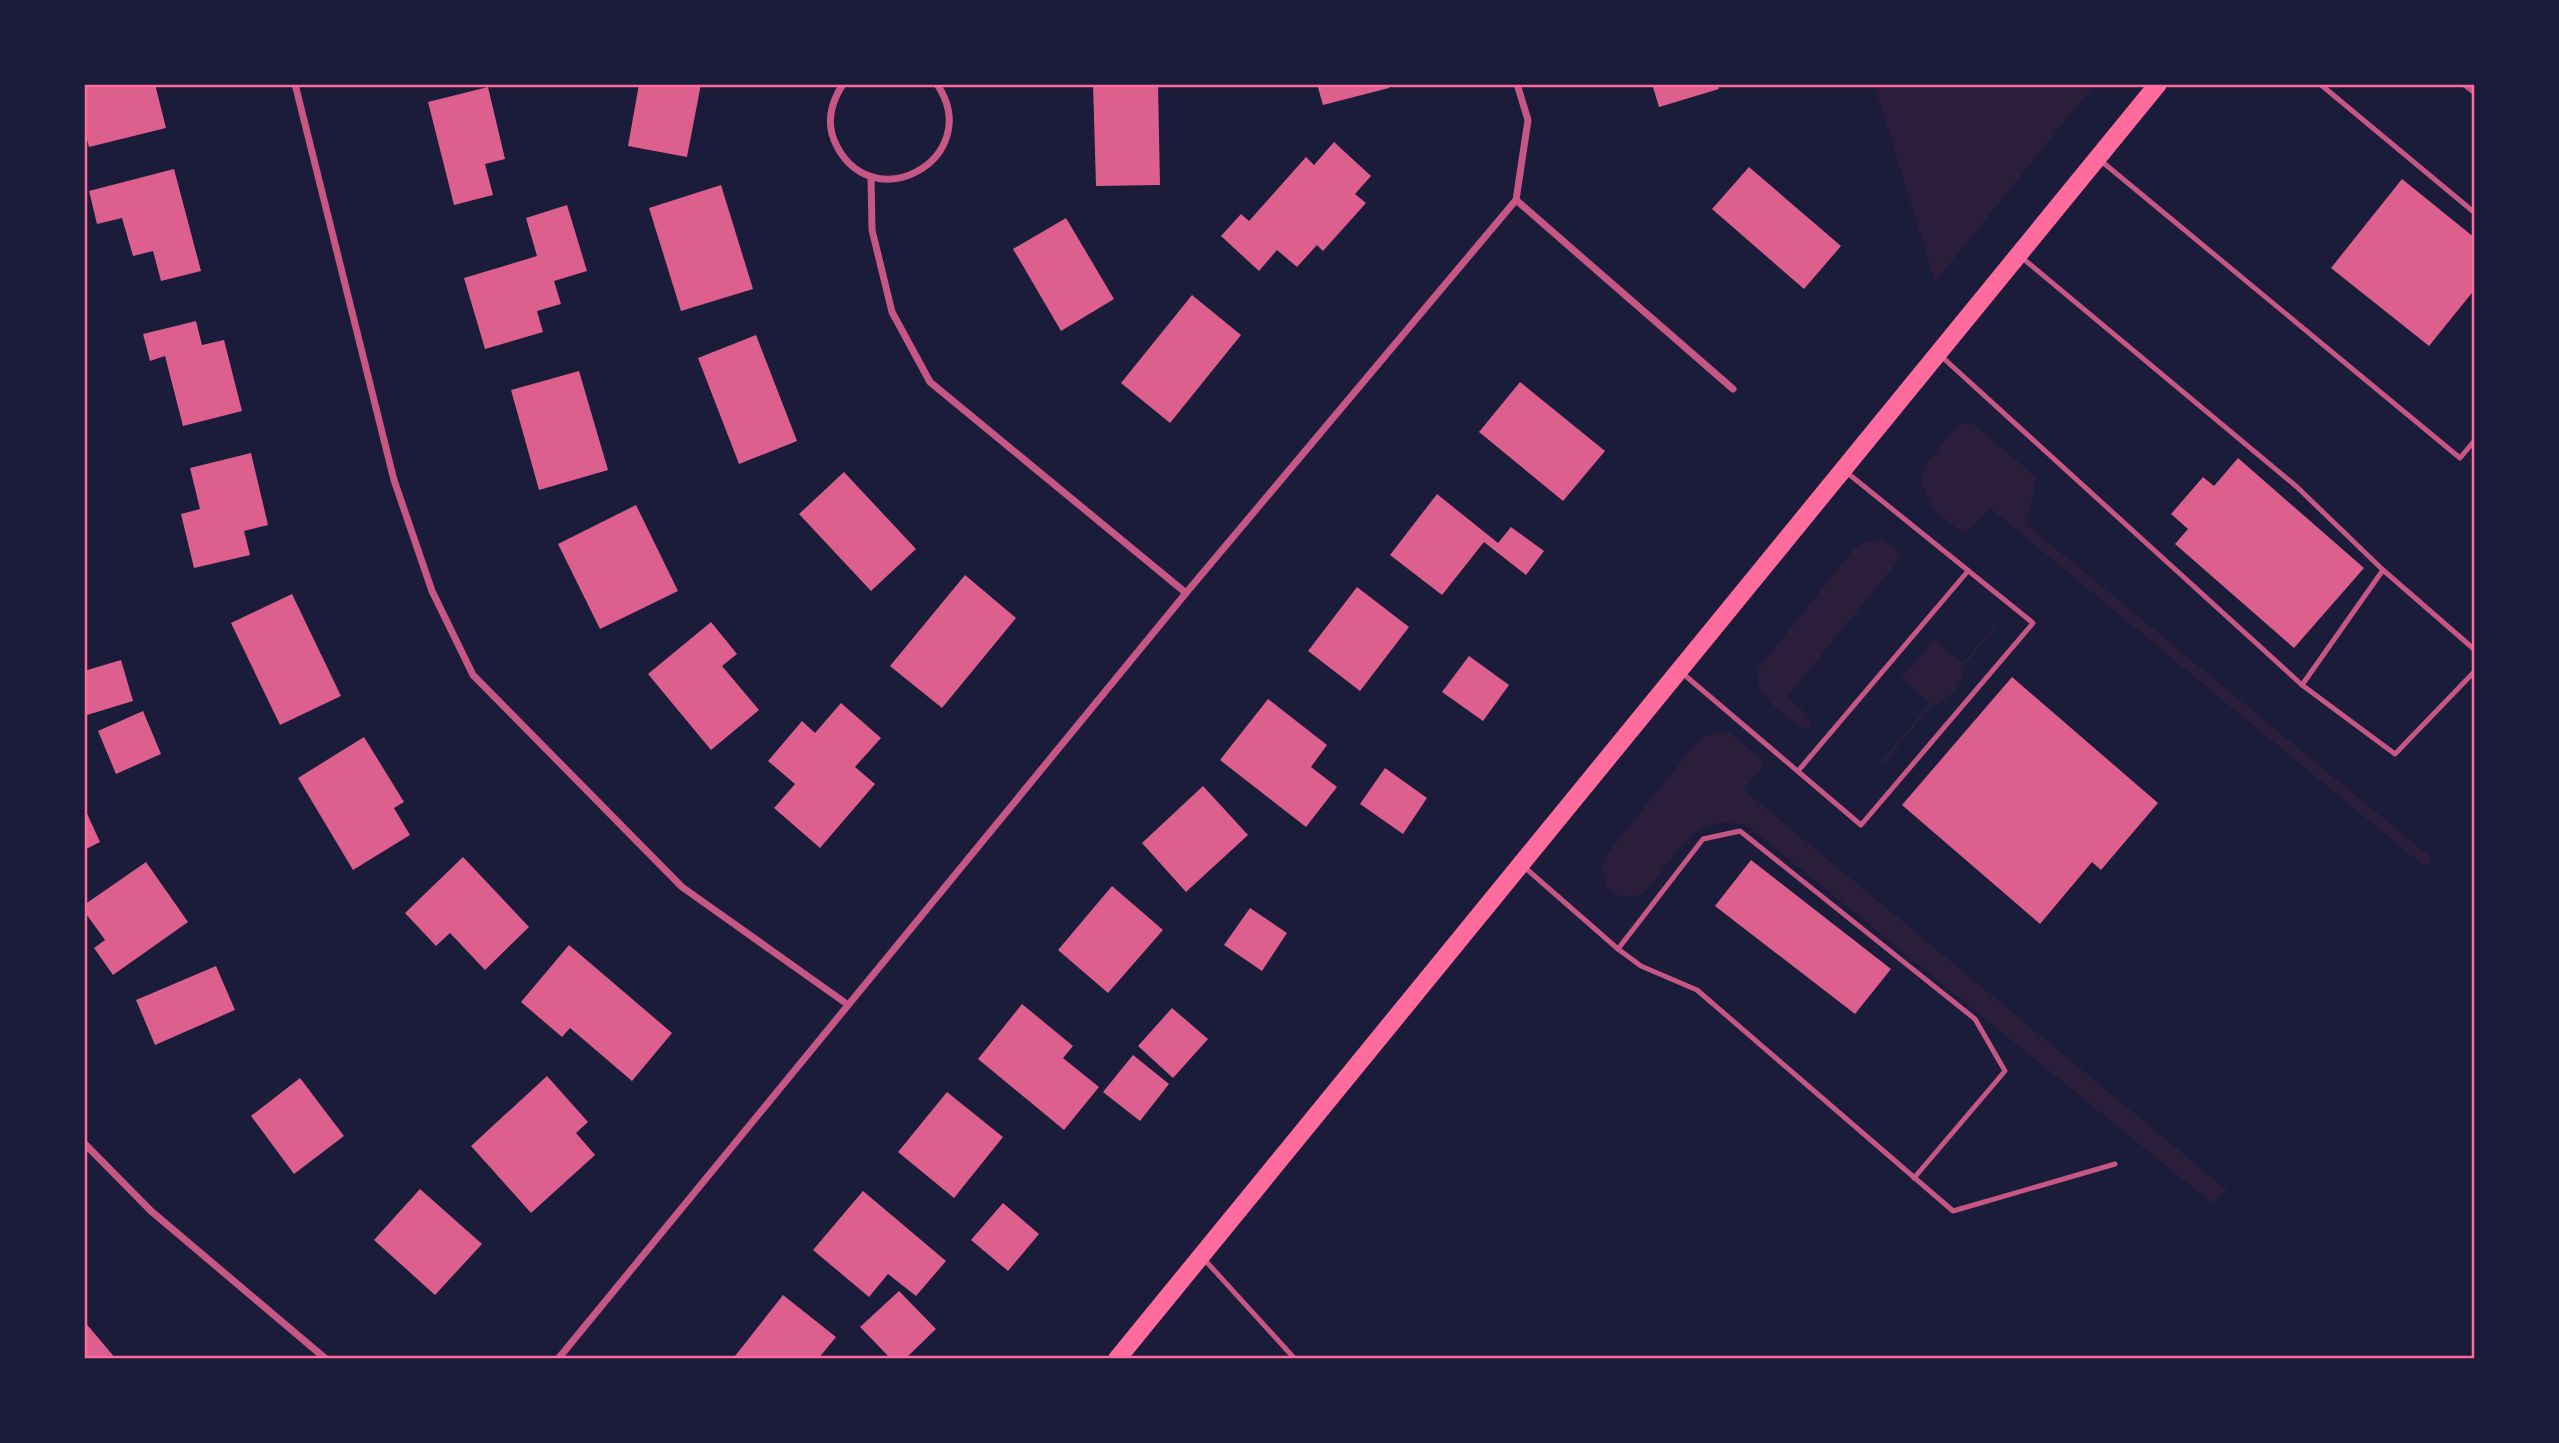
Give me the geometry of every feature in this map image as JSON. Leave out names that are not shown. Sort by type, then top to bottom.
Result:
[{"type":"main road","points":[[1117,1359],[2158,84]]},
{"type":"street","points":[[295,84],[394,480],[432,590],[472,676],[682,887],[847,1004]]},
{"type":"street","points":[[842,84],[834,96],[830,116],[832,135],[840,153],[854,167],[872,177],[891,180],[910,176],[927,166],[940,152],[948,134],[948,114],[944,96],[936,84]]},
{"type":"street","points":[[558,1359],[1186,593],[1516,200],[1528,120],[1517,84]]},
{"type":"street","points":[[872,177],[872,230],[892,312],[930,382],[1186,593]]},
{"type":"street","points":[[1516,200],[1733,390]]},
{"type":"street","points":[[84,1143],[151,1211],[326,1359]]},
{"type":"lane","points":[[2320,84],[2475,213]]},
{"type":"lane","points":[[2463,84],[2475,93]]},
{"type":"lane","points":[[2098,158],[2460,458],[2475,440]]},
{"type":"lane","points":[[2019,254],[2297,487],[2383,570],[2475,650]]},
{"type":"lane","points":[[1938,354],[2302,685],[2395,754],[2475,671]]},
{"type":"lane","points":[[1679,670],[1861,825],[2034,623],[1843,470]]},
{"type":"lane","points":[[2302,685],[2383,570]]},
{"type":"lane","points":[[1798,771],[1968,571]]},
{"type":"lane","points":[[1618,949],[1703,839],[1740,831],[1975,1019],[2005,1071],[1914,1178]]},
{"type":"lane","points":[[1520,864],[1641,966],[1697,990],[1953,1211],[2115,1164]]},
{"type":"lane","points":[[1201,1256],[1295,1359]]},
{"type":"shaded area","points":[[1874,84],[2095,84],[1935,282]]},
{"type":"shaded area","points":[[1965,422],[1973,424],[2036,477],[2027,525],[2433,859],[2425,867],[1990,508],[1968,532],[1962,533],[1932,508],[1922,484],[1923,470],[1955,428]]},
{"type":"shaded area","points":[[1883,539],[1903,555],[1787,697],[1809,716],[1811,724],[1804,729],[1779,711],[1765,696],[1760,688],[1758,669],[1852,551],[1863,542]]},
{"type":"shaded area","points":[[1996,623],[1997,626],[1964,666],[1959,686],[1938,704],[1933,704],[1883,764],[1880,763],[1930,703],[1901,679],[1934,640],[1963,663]]},
{"type":"shaded area","points":[[1717,732],[1730,733],[1762,759],[1763,766],[1744,790],[2227,1190],[2213,1204],[1749,827],[1733,823],[1707,826],[1688,839],[1644,892],[1626,897],[1610,890],[1603,874],[1607,854],[1695,744],[1702,737]]},
{"type":"building","points":[[84,84],[155,84],[166,128],[89,147],[84,128]]},
{"type":"building","points":[[639,84],[701,84],[687,157],[628,146]]},
{"type":"building","points":[[1093,84],[1158,84],[1160,185],[1096,186]]},
{"type":"building","points":[[1317,84],[1388,84],[1389,88],[1323,105]]},
{"type":"building","points":[[1652,84],[1717,84],[1719,89],[1659,107]]},
{"type":"building","points":[[488,87],[505,159],[485,164],[493,195],[454,205],[428,102]]},
{"type":"building","points":[[1334,142],[1371,176],[1355,194],[1366,203],[1323,251],[1317,245],[1297,267],[1277,250],[1259,271],[1221,236],[1241,214],[1249,221],[1306,157],[1314,165]]},
{"type":"building","points":[[1749,167],[1841,246],[1804,289],[1712,209]]},
{"type":"building","points":[[174,169],[201,271],[161,281],[153,251],[133,256],[122,218],[97,224],[89,191]]},
{"type":"building","points":[[2402,179],[2475,238],[2475,289],[2429,346],[2331,268]]},
{"type":"building","points":[[721,185],[753,289],[681,311],[649,208]]},
{"type":"building","points":[[567,205],[587,271],[554,281],[561,304],[537,311],[543,332],[485,349],[464,278],[537,256],[526,218]]},
{"type":"building","points":[[1066,218],[1114,299],[1061,331],[1013,249]]},
{"type":"building","points":[[1192,295],[1241,335],[1170,423],[1121,383]]},
{"type":"building","points":[[196,321],[202,345],[224,340],[242,411],[183,426],[165,356],[150,361],[143,334]]},
{"type":"building","points":[[756,335],[797,441],[739,464],[698,358]]},
{"type":"building","points":[[579,371],[608,470],[539,490],[511,390]]},
{"type":"building","points":[[1520,382],[1605,451],[1563,501],[1479,432]]},
{"type":"building","points":[[251,453],[268,525],[244,531],[250,555],[194,568],[181,514],[200,509],[190,468]]},
{"type":"building","points":[[2238,458],[2364,568],[2294,648],[2175,544],[2188,529],[2171,514],[2203,477],[2214,486]]},
{"type":"building","points":[[844,472],[916,549],[871,591],[799,514]]},
{"type":"building","points":[[1437,494],[1498,543],[1511,527],[1544,551],[1526,575],[1484,542],[1442,595],[1390,555]]},
{"type":"building","points":[[636,505],[678,591],[600,629],[558,544]]},
{"type":"building","points":[[965,575],[1016,618],[942,708],[890,666]]},
{"type":"building","points":[[1357,587],[1409,627],[1360,691],[1308,651]]},
{"type":"building","points":[[292,594],[341,696],[280,725],[231,623]]},
{"type":"building","points":[[711,622],[737,654],[722,666],[759,710],[711,750],[648,674]]},
{"type":"building","points":[[1469,656],[1509,685],[1483,721],[1442,692]]},
{"type":"building","points":[[121,660],[133,701],[87,715],[84,704],[84,671]]},
{"type":"building","points":[[2012,677],[2158,803],[2101,870],[2092,862],[2040,924],[1902,805]]},
{"type":"building","points":[[1268,699],[1327,745],[1311,767],[1337,787],[1306,827],[1220,760]]},
{"type":"building","points":[[841,703],[881,738],[855,767],[875,784],[820,848],[774,808],[795,784],[768,761],[802,721],[815,733]]},
{"type":"building","points":[[143,711],[161,754],[116,774],[98,731]]},
{"type":"building","points":[[364,737],[404,802],[394,808],[410,835],[353,870],[298,778]]},
{"type":"building","points":[[1385,768],[1427,798],[1403,834],[1360,804]]},
{"type":"building","points":[[1203,786],[1248,835],[1186,892],[1142,843]]},
{"type":"building","points":[[84,807],[100,842],[84,850]]},
{"type":"building","points":[[463,857],[529,927],[485,970],[450,933],[436,946],[405,913]]},
{"type":"building","points":[[1751,860],[1891,969],[1855,1014],[1715,906]]},
{"type":"building","points":[[146,862],[188,922],[113,975],[94,948],[105,940],[84,911],[84,905]]},
{"type":"building","points":[[1112,886],[1163,930],[1108,993],[1058,950]]},
{"type":"building","points":[[1250,908],[1287,933],[1262,971],[1224,945]]},
{"type":"building","points":[[569,945],[672,1033],[632,1081],[570,1028],[562,1037],[521,1002]]},
{"type":"building","points":[[216,966],[235,1010],[155,1045],[136,1000]]},
{"type":"building","points":[[1022,1004],[1073,1046],[1063,1058],[1099,1087],[1064,1130],[978,1059]]},
{"type":"building","points":[[1172,1008],[1208,1039],[1173,1078],[1138,1046]]},
{"type":"building","points":[[1133,1055],[1169,1084],[1140,1121],[1103,1092]]},
{"type":"building","points":[[547,1076],[588,1122],[576,1133],[595,1155],[531,1213],[471,1146]]},
{"type":"building","points":[[300,1078],[344,1136],[294,1174],[251,1116]]},
{"type":"building","points":[[947,1092],[1003,1137],[954,1198],[898,1152]]},
{"type":"building","points":[[420,1189],[482,1244],[435,1295],[374,1240]]},
{"type":"building","points":[[863,1191],[946,1261],[916,1296],[888,1274],[869,1297],[813,1250]]},
{"type":"building","points":[[1003,1203],[1039,1234],[1008,1271],[971,1240]]},
{"type":"building","points":[[899,1291],[936,1329],[905,1359],[891,1359],[860,1327]]},
{"type":"building","points":[[783,1295],[836,1337],[818,1359],[739,1359],[735,1356]]},
{"type":"building","points":[[84,1321],[116,1359],[84,1359]]}]
